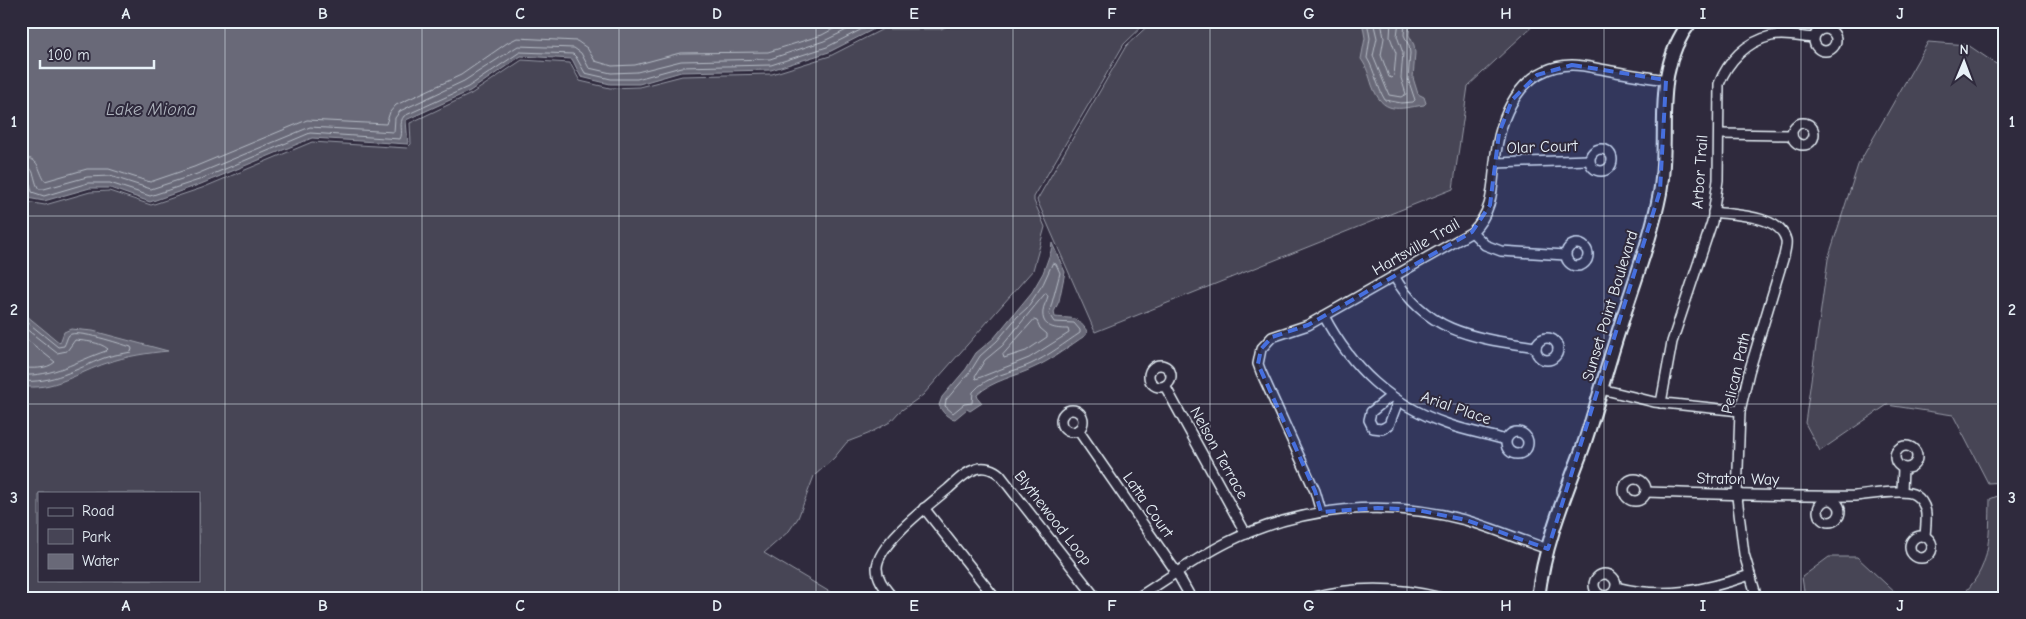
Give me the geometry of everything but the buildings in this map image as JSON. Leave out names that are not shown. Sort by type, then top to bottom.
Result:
[{"type":"street","name":"Sunset Point Boulevard","points":[[1538,598],[1548,549],[1601,389],[1660,191],[1664,153],[1666,80],[1672,56],[1691,21]]},
{"type":"street","name":"Arbor Trail","points":[[1661,403],[1672,342],[1712,222],[1718,180],[1719,84],[1724,72],[1731,61],[1752,42],[1772,36],[1814,38]]},
{"type":"street","name":"Hartsville Trail","points":[[1320,512],[1315,490],[1258,364],[1261,348],[1272,337],[1294,331],[1324,316],[1472,232],[1482,222],[1490,204],[1499,133],[1512,100],[1527,83],[1549,69],[1572,65],[1666,80]]},
{"type":"street","points":[[1718,134],[1792,135]]},
{"type":"street","name":"Olar Court","points":[[1495,163],[1589,160]]},
{"type":"street","name":"Pelican Path","points":[[1713,212],[1769,220],[1782,231],[1787,241],[1749,372],[1740,411],[1737,494],[1744,554],[1757,598]]},
{"type":"street","points":[[1472,232],[1485,245],[1501,251],[1565,255]]},
{"type":"street","points":[[1394,276],[1401,288],[1421,310],[1449,328],[1484,339],[1536,347]]},
{"type":"street","name":"Arial Place","points":[[1324,316],[1346,352],[1365,374],[1394,399],[1448,424],[1506,440]]},
{"type":"street","name":"Nelson Terrace","points":[[1165,386],[1246,534]]},
{"type":"street","points":[[1601,389],[1661,403],[1740,411]]},
{"type":"street","name":"Latta Court","points":[[1078,430],[1177,573],[1191,598]]},
{"type":"street","name":"Blythewood Loop","points":[[893,598],[878,575],[879,559],[890,543],[924,508],[977,468],[996,471],[1007,483],[1096,598]]},
{"type":"street","points":[[1903,468],[1902,491],[1915,495],[1927,513],[1924,536]]},
{"type":"street","name":"Straton Way","points":[[1646,492],[1830,498],[1902,491]]},
{"type":"street","points":[[924,508],[995,598]]},
{"type":"street","points":[[1137,598],[1207,554],[1246,534],[1274,524],[1320,512],[1378,508],[1424,512],[1466,520],[1548,549]]},
{"type":"street","points":[[1616,587],[1659,594],[1693,591],[1727,583],[1750,574]]},
{"type":"street","points":[[1310,598],[1352,590],[1442,598]]},
{"type":"highlighted area","points":[[1572,65],[1666,80],[1660,191],[1548,549],[1466,520],[1417,510],[1378,508],[1321,512],[1315,491],[1258,364],[1261,349],[1272,337],[1308,325],[1472,232],[1490,205],[1499,133],[1512,100],[1537,75]]},
{"type":"green space","points":[[959,21],[1148,21],[1124,44],[1034,197],[1045,227],[1033,270],[923,395],[899,412],[890,422],[868,434],[847,442],[834,458],[814,476],[798,518],[789,531],[764,553],[840,598],[21,598],[21,195],[24,196],[27,202],[45,205],[90,192],[109,191],[151,205],[202,188],[312,142],[407,148],[411,144],[410,123],[471,94],[522,60],[570,63],[580,81],[610,88],[639,87],[682,76],[772,74],[830,56],[883,29],[941,29]]},
{"type":"green space","points":[[1153,21],[1538,21],[1468,86],[1453,189],[1095,332],[1037,200],[1126,46]]},
{"type":"green space","points":[[1592,21],[1638,21],[1637,27]]},
{"type":"green space","points":[[1928,42],[1968,45],[2005,70],[2005,482],[1988,483],[1953,415],[1887,405],[1820,451],[1805,423],[1828,259],[1858,165]]},
{"type":"green space","points":[[2005,493],[2005,598],[1959,598],[1978,576],[1983,564],[1988,540],[1990,499]]},
{"type":"green space","points":[[1829,557],[1857,557],[1901,598],[1805,598],[1802,577]]},
{"type":"water","name":"Lake Miona","points":[[21,21],[949,21],[939,25],[882,25],[829,52],[771,70],[681,72],[639,84],[610,84],[581,77],[572,59],[521,56],[470,91],[406,120],[408,144],[312,138],[201,184],[150,202],[110,188],[90,188],[44,201],[27,198],[24,176],[21,176]]},
{"type":"water","points":[[1362,21],[1410,21],[1409,35],[1414,45],[1415,53],[1413,78],[1418,94],[1424,97],[1426,103],[1424,105],[1392,108],[1386,106],[1376,95],[1361,59],[1365,38]]},
{"type":"water","points":[[1052,243],[1065,272],[1059,301],[1054,312],[1055,317],[1077,320],[1087,331],[1086,335],[1040,365],[1004,379],[983,390],[977,395],[982,403],[970,411],[967,409],[955,419],[947,416],[939,405],[942,397],[966,369],[976,353],[994,338],[1032,292],[1043,273]]},
{"type":"water","points":[[21,311],[60,343],[64,332],[71,329],[93,331],[168,351],[137,355],[114,361],[54,384],[32,387],[21,386]]}]
